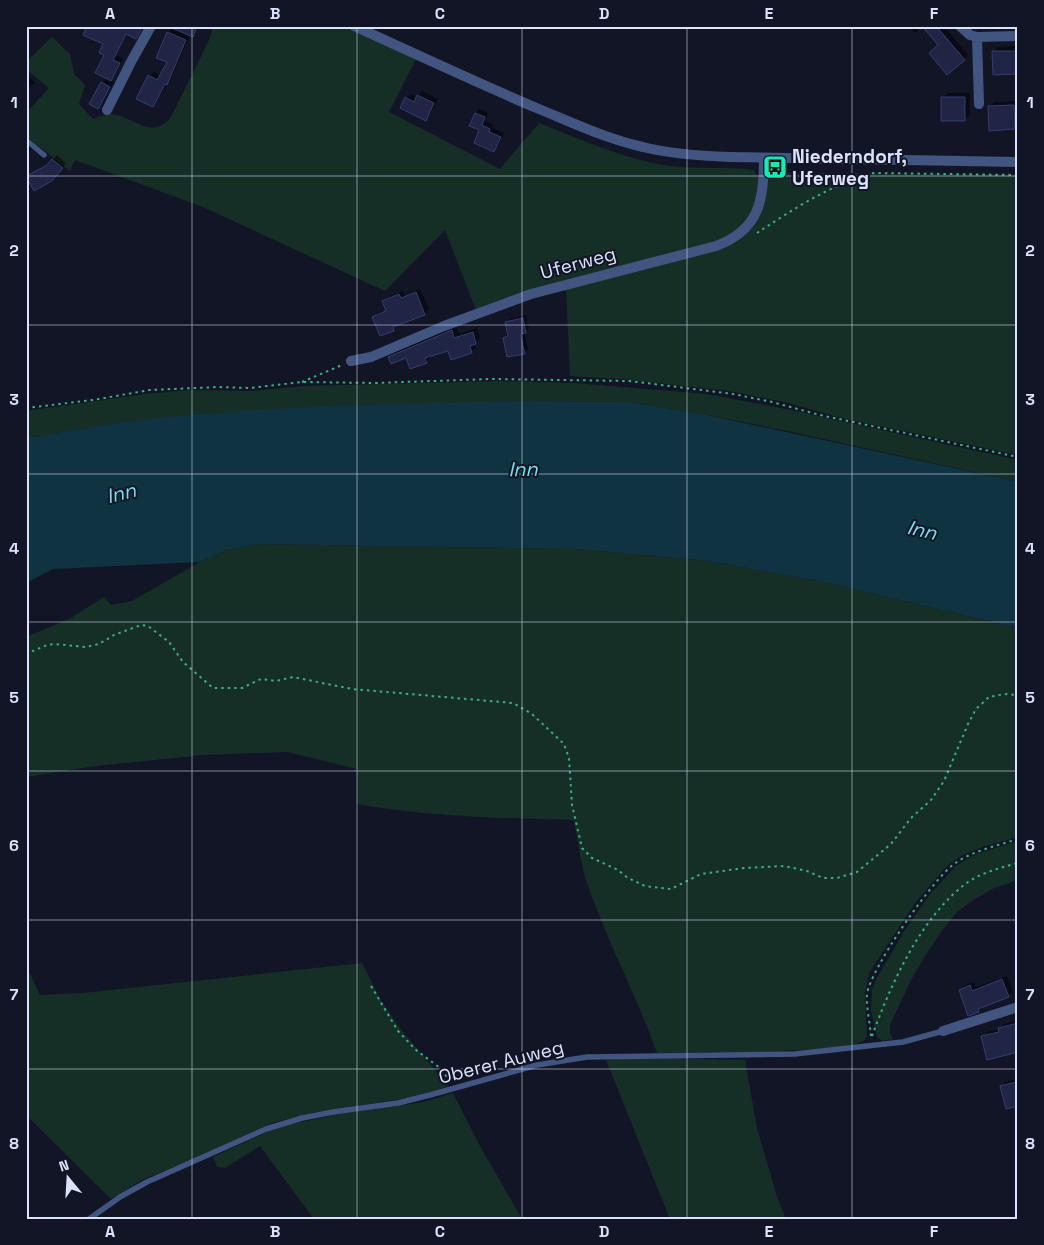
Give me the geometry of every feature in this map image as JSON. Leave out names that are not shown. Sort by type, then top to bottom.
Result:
[{"type":"street","points":[[108,110],[132,60],[152,26]]},
{"type":"street","points":[[354,26],[498,92],[614,140],[671,152],[699,156],[764,159],[1018,162]]},
{"type":"street","points":[[960,26],[970,35],[977,37],[1018,36]]},
{"type":"street","points":[[977,37],[979,104]]},
{"type":"street","name":"Uferweg","points":[[351,361],[371,357],[444,326],[531,294],[716,246],[733,238],[745,229],[757,214],[763,183],[764,159]]},
{"type":"street","points":[[943,1031],[1018,1007]]},
{"type":"lane","points":[[26,140],[44,155]]},
{"type":"lane","name":"Oberer Auweg","points":[[89,1219],[120,1197],[147,1182],[286,1122],[333,1112],[398,1103],[537,1065],[587,1057],[795,1054],[903,1042],[943,1031]]},
{"type":"path","points":[[755,234],[844,182],[856,177],[874,173],[1018,175]]},
{"type":"path","points":[[301,382],[351,361]]},
{"type":"path","points":[[26,408],[93,400],[150,390],[218,387],[250,388],[301,382],[375,383],[492,379],[630,381],[733,394],[820,415],[1018,457]]},
{"type":"path","points":[[26,654],[46,645],[86,647],[99,644],[114,635],[141,625],[148,626],[169,642],[183,662],[213,688],[242,688],[261,679],[276,681],[293,677],[352,688],[513,703],[532,714],[564,744],[569,758],[572,805],[582,848],[592,858],[618,870],[628,878],[644,886],[671,889],[701,874],[744,868],[784,866],[807,871],[823,878],[836,878],[857,872],[890,844],[911,818],[931,800],[944,781],[976,709],[989,697],[1004,694],[1018,695]]},
{"type":"path","points":[[1018,839],[967,856],[952,865],[938,878],[925,895],[871,981],[867,995],[871,1038],[888,992],[919,938],[936,914],[968,882],[990,870],[1018,863]]},
{"type":"path","points":[[371,986],[398,1031],[416,1050],[440,1068],[456,1088]]},
{"type":"green space","points":[[211,26],[343,26],[416,59],[389,112],[500,169],[539,123],[584,141],[646,162],[685,167],[754,170],[760,180],[755,204],[749,219],[744,225],[717,243],[476,310],[445,230],[385,291],[203,207],[75,160],[70,171],[26,136],[26,113],[49,88],[26,69],[26,62],[52,37],[70,54],[74,74],[85,85],[79,104],[93,119],[112,114],[143,126],[157,127],[164,124],[171,117],[209,40],[212,31]]},
{"type":"green space","points":[[775,173],[1018,175],[1018,455],[841,418],[789,403],[729,391],[622,379],[570,376],[566,288],[713,249],[754,224],[762,211],[770,175]]},
{"type":"green space","points":[[496,381],[574,383],[707,394],[791,410],[1018,460],[1018,482],[792,432],[698,413],[628,402],[524,401],[438,403],[201,414],[80,429],[26,438],[26,411],[144,394],[192,390],[252,391],[303,386]]},
{"type":"green space","points":[[259,544],[577,549],[709,561],[824,582],[1018,628],[1018,837],[985,846],[961,856],[946,867],[915,903],[869,973],[865,993],[867,1037],[865,1040],[851,1046],[819,1049],[657,1053],[586,880],[574,820],[438,814],[357,804],[357,769],[287,752],[203,755],[96,766],[26,777],[26,637],[69,619],[104,597],[111,605],[132,601],[200,562],[226,550]]},
{"type":"green space","points":[[1018,841],[1018,880],[992,889],[957,912],[927,953],[911,980],[890,1025],[890,1033],[893,1039],[883,1041],[877,1037],[871,1010],[872,990],[905,930],[931,893],[956,866],[967,859],[976,854]]},
{"type":"green space","points":[[362,963],[382,1002],[399,1027],[449,1087],[407,1098],[311,1113],[272,1123],[142,1180],[111,1199],[26,1115],[26,965],[40,995],[83,993]]},
{"type":"green space","points":[[628,1058],[745,1060],[757,1128],[777,1197],[786,1219],[670,1219],[606,1060]]},
{"type":"green space","points":[[453,1093],[480,1146],[522,1219],[314,1219],[260,1146],[225,1168],[217,1167],[213,1157],[271,1130],[292,1124],[339,1114],[423,1102]]},
{"type":"water","name":"Inn","points":[[524,401],[628,402],[698,413],[1018,482],[1018,628],[824,582],[709,561],[577,549],[259,544],[226,550],[200,562],[53,569],[26,583],[26,438],[136,421],[283,408]]},
{"type":"building","points":[[87,26],[143,26],[136,39],[126,34],[113,60],[120,63],[111,81],[95,73],[104,55],[99,53],[103,44],[83,35]]},
{"type":"building","points":[[167,26],[197,26],[193,37]]},
{"type":"building","points":[[922,26],[936,26],[965,60],[947,75],[929,53],[938,45]]},
{"type":"building","points":[[167,32],[186,40],[167,85],[165,84],[153,107],[136,99],[148,75],[157,80],[167,62],[156,58]]},
{"type":"building","points":[[992,51],[1016,51],[1017,74],[993,75]]},
{"type":"building","points":[[101,82],[110,87],[98,109],[89,104]]},
{"type":"building","points":[[417,95],[434,103],[426,121],[400,108],[405,97],[414,102]]},
{"type":"building","points":[[941,97],[965,97],[965,121],[941,121]]},
{"type":"building","points":[[1014,105],[1015,129],[989,131],[988,106]]},
{"type":"building","points":[[475,113],[485,117],[482,125],[490,129],[489,132],[501,137],[494,152],[474,143],[479,130],[469,126]]},
{"type":"building","points":[[52,159],[63,168],[52,181],[34,191],[26,176],[47,165]]},
{"type":"building","points":[[416,292],[425,315],[393,327],[394,331],[380,336],[372,317],[386,311],[382,301],[399,294],[401,298]]},
{"type":"building","points":[[523,318],[526,333],[520,334],[525,354],[507,357],[503,338],[508,336],[505,322]]},
{"type":"building","points":[[452,330],[454,338],[473,332],[476,344],[470,346],[472,353],[451,360],[448,351],[425,358],[427,363],[410,369],[406,358],[391,364],[388,357]]},
{"type":"building","points":[[1002,979],[1009,997],[978,1009],[979,1012],[968,1016],[959,990],[970,985],[972,991]]},
{"type":"building","points":[[1018,1023],[1018,1052],[987,1060],[981,1036],[999,1032],[998,1028]]},
{"type":"building","points":[[1016,1082],[1018,1106],[1006,1109],[1000,1086]]},
{"type":"place","name":"Niederndorf, Uferweg","points":[[775,167]]}]
